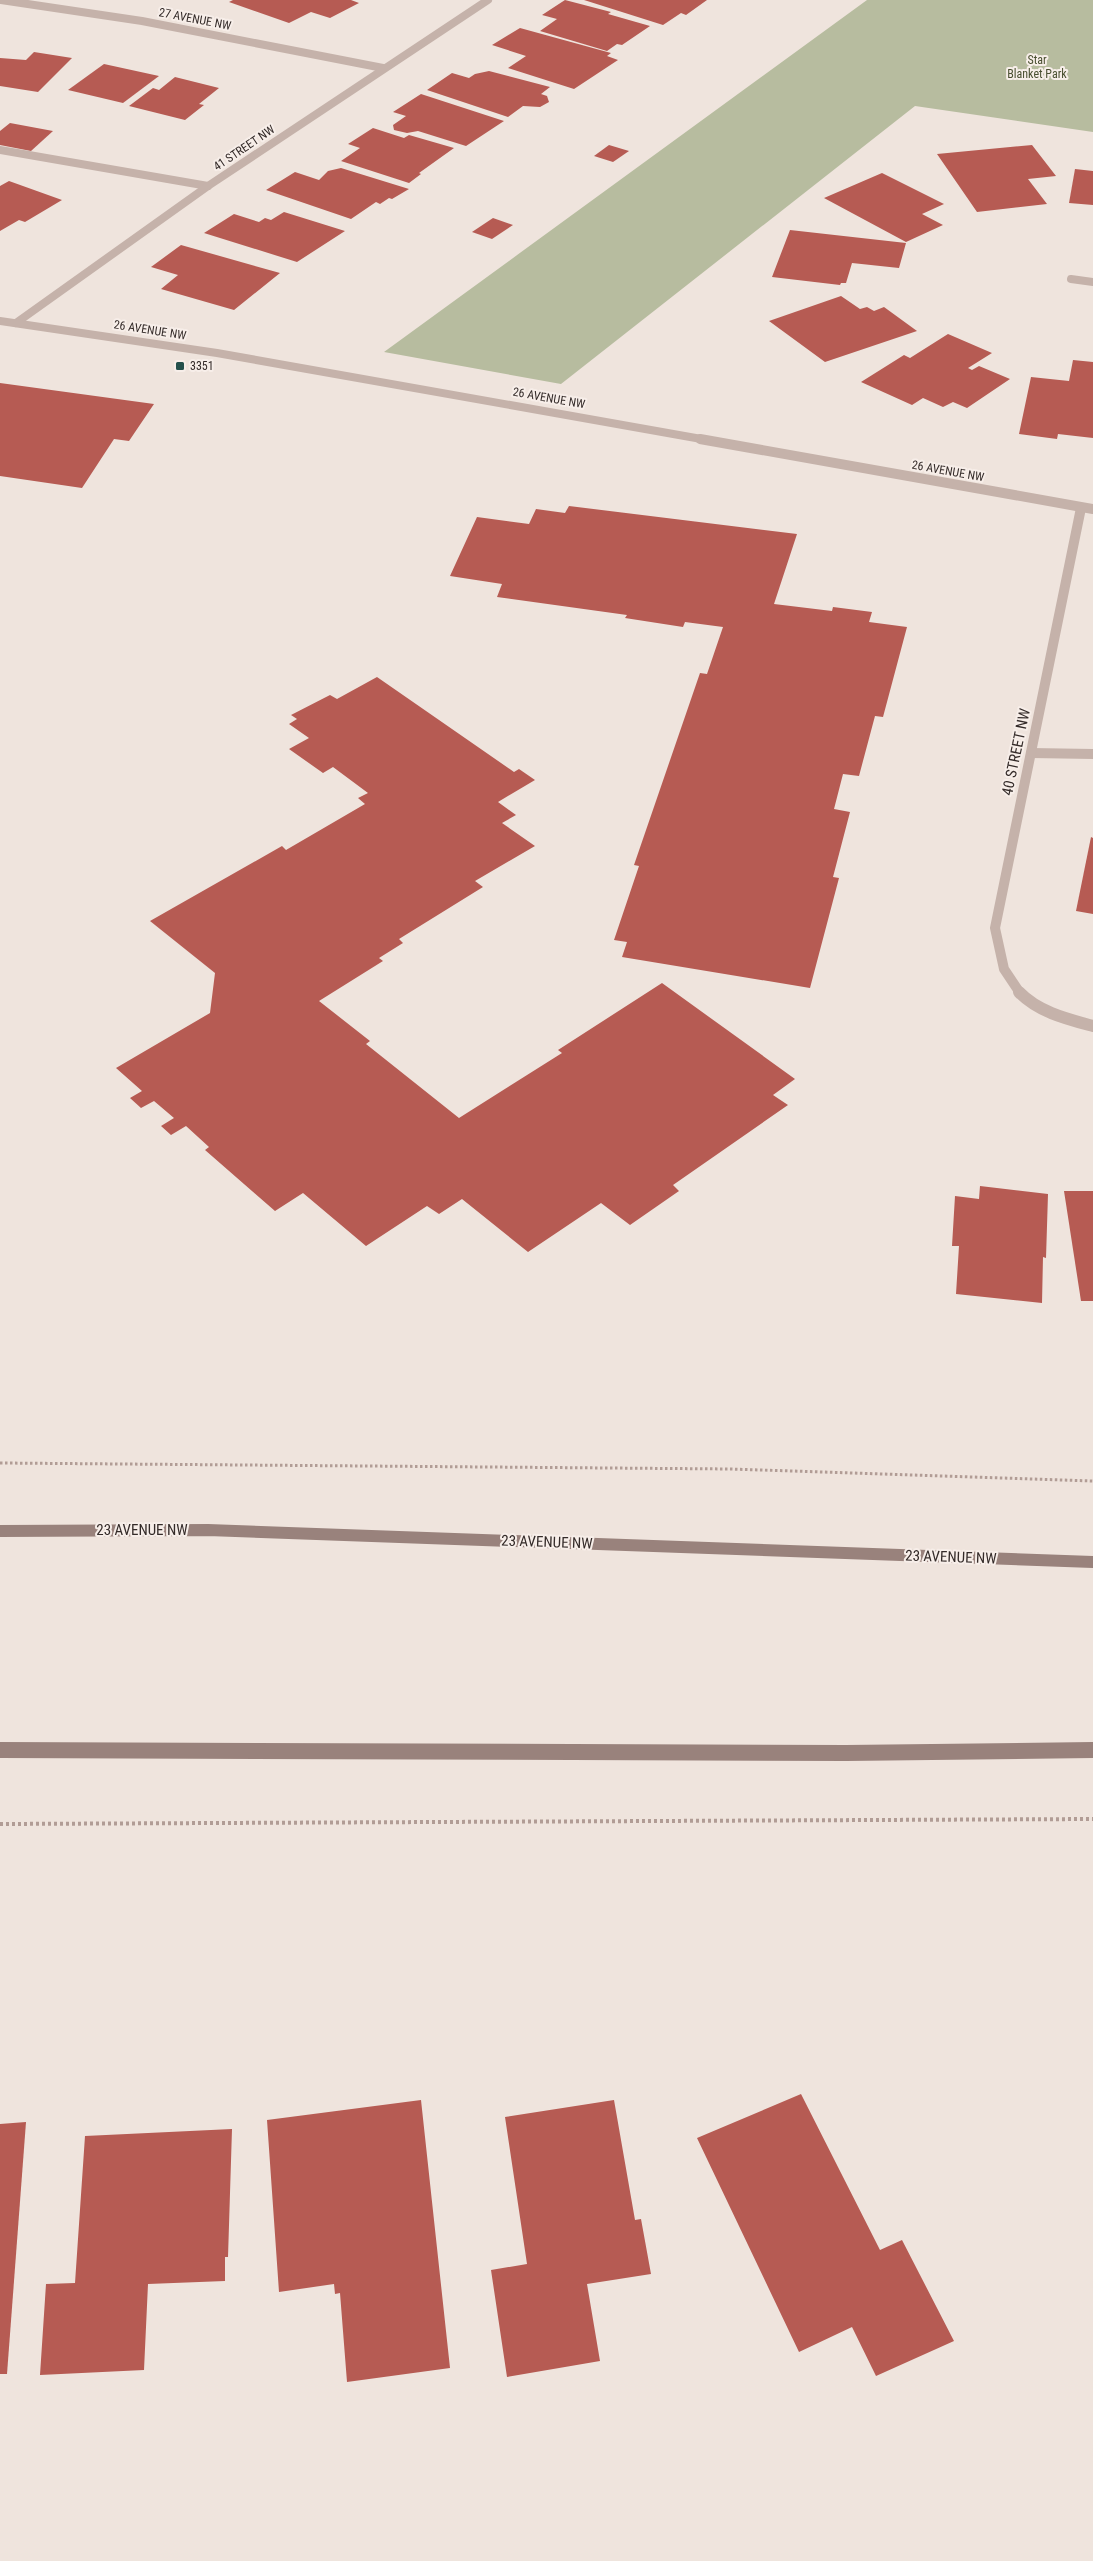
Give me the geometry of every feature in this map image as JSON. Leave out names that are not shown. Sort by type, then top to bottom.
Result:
[{"type":"main road","name":"23 AVENUE NW","points":[[0,1531],[208,1530],[1093,1562]]},
{"type":"main road","points":[[0,1750],[816,1753],[1093,1750]]},
{"type":"street","name":"27 AVENUE NW","points":[[1,0],[142,21],[383,68]]},
{"type":"street","name":"41 STREET NW","points":[[16,322],[208,186],[488,0]]},
{"type":"street","points":[[0,150],[208,186]]},
{"type":"street","points":[[1071,279],[1093,282]]},
{"type":"street","name":"26 AVENUE NW","points":[[0,321],[217,353],[1093,509]]},
{"type":"street","name":"40 STREET NW","points":[[1081,508],[995,928],[997,949],[1002,968],[1022,998],[1045,1010],[1093,1026]]},
{"type":"street","points":[[1031,753],[1093,754]]},
{"type":"path","points":[[0,1463],[731,1469],[1093,1481]]},
{"type":"path","points":[[0,1824],[1093,1819]]},
{"type":"green space","name":"Star Blanket Park","points":[[867,0],[1093,0],[1093,132],[915,106],[561,384],[384,352]]},
{"type":"building","points":[[233,0],[351,0],[359,3],[330,18],[311,12],[289,23],[229,2]]},
{"type":"building","points":[[565,0],[611,12],[608,14],[650,26],[622,45],[617,44],[607,51],[540,31],[557,19],[542,15]]},
{"type":"building","points":[[584,0],[707,0],[686,15],[681,13],[663,25]]},
{"type":"building","points":[[520,28],[611,53],[607,56],[618,60],[574,89],[508,68],[526,56],[492,45]]},
{"type":"building","points":[[34,52],[72,58],[38,92],[0,86],[0,58],[26,60]]},
{"type":"building","points":[[104,64],[159,76],[123,103],[68,90]]},
{"type":"building","points":[[489,71],[550,87],[541,94],[547,96],[549,102],[540,107],[523,106],[508,117],[427,90],[452,73],[469,78],[475,74]]},
{"type":"building","points":[[175,77],[219,88],[199,104],[204,105],[185,120],[129,106],[153,88],[159,90]]},
{"type":"building","points":[[421,94],[504,121],[466,146],[418,131],[407,133],[394,130],[393,125],[406,116],[393,112]]},
{"type":"building","points":[[10,123],[53,131],[31,151],[0,145],[0,131]]},
{"type":"building","points":[[373,128],[404,138],[409,135],[454,148],[419,173],[421,174],[409,183],[341,161],[360,148],[348,144]]},
{"type":"building","points":[[609,145],[629,151],[613,162],[594,156]]},
{"type":"building","points":[[1032,145],[1056,176],[1028,179],[1047,204],[977,212],[937,154]]},
{"type":"building","points":[[341,168],[409,189],[380,204],[376,202],[351,219],[266,190],[295,172],[319,180],[328,171]]},
{"type":"building","points":[[1075,169],[1093,171],[1093,205],[1069,203]]},
{"type":"building","points":[[882,173],[944,204],[922,214],[943,225],[906,242],[824,198]]},
{"type":"building","points":[[9,181],[62,200],[25,222],[19,220],[0,231],[0,186]]},
{"type":"building","points":[[284,212],[345,231],[297,262],[204,233],[234,214],[259,222],[265,218],[271,220]]},
{"type":"building","points":[[493,218],[513,225],[492,239],[472,232]]},
{"type":"building","points":[[790,230],[906,243],[899,268],[852,263],[846,283],[841,283],[840,285],[772,277]]},
{"type":"building","points":[[181,245],[280,273],[234,310],[161,289],[178,275],[151,267]]},
{"type":"building","points":[[841,296],[860,309],[867,307],[874,311],[884,307],[917,331],[825,362],[769,321]]},
{"type":"building","points":[[948,334],[992,353],[968,368],[972,370],[979,366],[1010,379],[967,408],[953,402],[943,407],[923,398],[912,405],[861,382],[904,355],[910,358]]},
{"type":"building","points":[[1073,360],[1093,362],[1093,438],[1058,434],[1057,439],[1019,434],[1031,377],[1069,381]]},
{"type":"building","points":[[0,383],[154,404],[129,441],[114,439],[82,488],[0,476]]},
{"type":"building","points":[[569,506],[797,534],[774,604],[832,611],[833,607],[872,612],[869,622],[907,627],[883,717],[875,716],[859,776],[843,774],[834,809],[850,812],[833,877],[839,878],[810,988],[622,957],[627,942],[614,940],[639,866],[634,865],[700,673],[707,674],[723,627],[685,622],[683,627],[625,618],[627,615],[497,597],[502,584],[450,576],[477,517],[529,524],[536,509],[565,513]]},
{"type":"building","points":[[377,677],[514,772],[519,769],[535,780],[498,802],[516,815],[502,823],[535,846],[475,881],[483,887],[399,939],[403,943],[379,958],[383,961],[319,1001],[370,1041],[366,1044],[459,1118],[562,1053],[558,1050],[662,983],[795,1079],[773,1095],[788,1105],[673,1185],[679,1191],[630,1225],[601,1203],[528,1252],[462,1199],[439,1214],[427,1206],[366,1246],[303,1193],[275,1211],[205,1150],[209,1147],[186,1126],[171,1135],[161,1126],[174,1118],[154,1101],[141,1108],[130,1098],[142,1091],[116,1068],[210,1013],[215,973],[150,921],[282,846],[286,850],[365,804],[358,798],[368,793],[333,767],[323,773],[289,749],[309,738],[289,724],[297,719],[291,715],[330,695],[337,699]]},
{"type":"building","points":[[1091,837],[1093,838],[1093,914],[1076,911]]},
{"type":"building","points":[[980,1186],[1048,1194],[1046,1258],[1043,1257],[1042,1303],[956,1294],[959,1246],[952,1246],[955,1196],[979,1199]]},
{"type":"building","points":[[1064,1191],[1093,1191],[1093,1301],[1081,1301]]},
{"type":"building","points":[[801,2094],[880,2250],[902,2240],[954,2341],[876,2376],[852,2327],[799,2352],[697,2138]]},
{"type":"building","points":[[421,2100],[450,2368],[347,2382],[340,2293],[335,2294],[334,2284],[279,2292],[267,2120]]},
{"type":"building","points":[[614,2100],[635,2220],[641,2219],[651,2274],[587,2284],[600,2361],[507,2377],[491,2270],[527,2264],[505,2117]]},
{"type":"building","points":[[26,2122],[7,2374],[0,2374],[0,2124]]},
{"type":"building","points":[[232,2129],[228,2257],[225,2257],[225,2281],[148,2284],[144,2370],[40,2375],[46,2284],[75,2283],[85,2136]]},
{"type":"place","name":"3351","points":[[180,366]]}]
